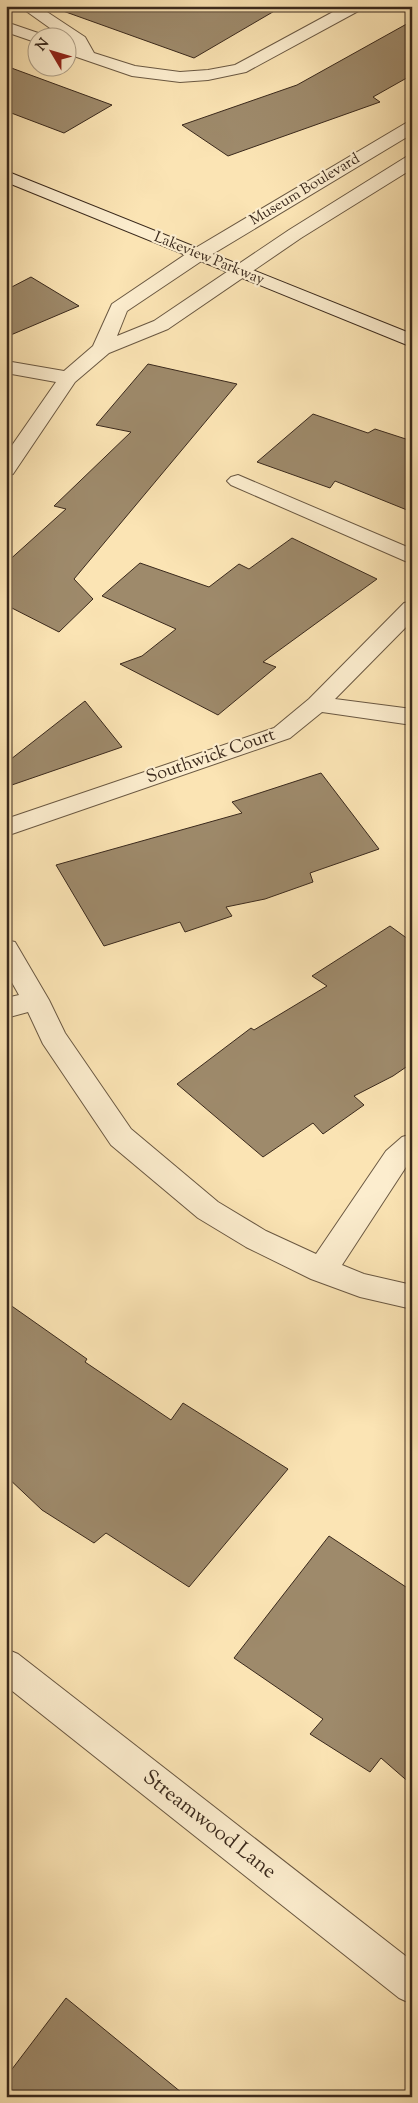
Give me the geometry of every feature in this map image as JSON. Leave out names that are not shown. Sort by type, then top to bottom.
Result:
[{"type":"street","points":[[27,6],[79,40],[88,56]]},
{"type":"street","points":[[78,52],[132,70],[180,77],[240,69],[356,6]]},
{"type":"street","points":[[6,27],[28,35]]},
{"type":"street","name":"Museum Boulevard","points":[[102,349],[119,308],[199,254],[412,127]]},
{"type":"street","name":"Museum Boulevard","points":[[102,349],[161,325],[295,234],[412,161]]},
{"type":"street","name":"Lakeview Parkway","points":[[6,176],[412,341]]},
{"type":"street","points":[[6,470],[68,378],[102,349]]},
{"type":"street","points":[[6,367],[68,378]]},
{"type":"street","points":[[238,481],[412,557]]},
{"type":"street","name":"Southwick Court","points":[[6,828],[282,732],[317,704],[412,608]]},
{"type":"street","points":[[317,704],[412,718]]},
{"type":"street","points":[[6,949],[36,1000],[53,1037],[121,1137],[208,1210],[256,1239],[322,1270],[360,1285],[412,1297]]},
{"type":"street","points":[[6,1008],[36,1000]]},
{"type":"street","points":[[322,1270],[396,1159],[412,1145]]},
{"type":"street","name":"Streamwood Lane","points":[[6,1665],[412,1985]]},
{"type":"building","points":[[64,6],[283,6],[194,58],[63,11]]},
{"type":"building","points":[[412,21],[412,75],[373,97],[380,102],[228,156],[182,125],[297,85]]},
{"type":"building","points":[[6,66],[28,74],[28,78],[39,78],[112,105],[64,133],[6,111]]},
{"type":"building","points":[[31,277],[79,306],[6,337],[6,290]]},
{"type":"building","points":[[148,364],[237,384],[74,579],[93,599],[59,632],[6,605],[6,563],[66,509],[54,506],[131,432],[96,425]]},
{"type":"building","points":[[313,414],[368,433],[375,429],[412,441],[412,512],[335,481],[330,488],[257,462]]},
{"type":"building","points":[[292,538],[377,579],[263,662],[276,667],[218,715],[120,664],[142,656],[176,629],[102,596],[140,563],[209,587],[239,564],[249,569]]},
{"type":"building","points":[[85,701],[122,747],[6,787],[6,763]]},
{"type":"building","points":[[321,773],[379,849],[310,873],[313,882],[265,899],[226,907],[232,916],[185,932],[180,922],[104,946],[56,865],[242,813],[232,802]]},
{"type":"building","points":[[390,926],[412,942],[412,1063],[393,1076],[354,1096],[364,1105],[323,1134],[313,1123],[263,1157],[177,1084],[251,1028],[254,1030],[327,986],[312,976]]},
{"type":"building","points":[[6,1302],[87,1359],[85,1362],[171,1420],[183,1403],[288,1469],[189,1587],[106,1533],[94,1543],[42,1510],[6,1476]]},
{"type":"building","points":[[329,1536],[412,1591],[412,1785],[381,1758],[370,1772],[310,1734],[323,1719],[234,1658]]},
{"type":"building","points":[[66,1998],[187,2097],[6,2097],[6,2077]]}]
